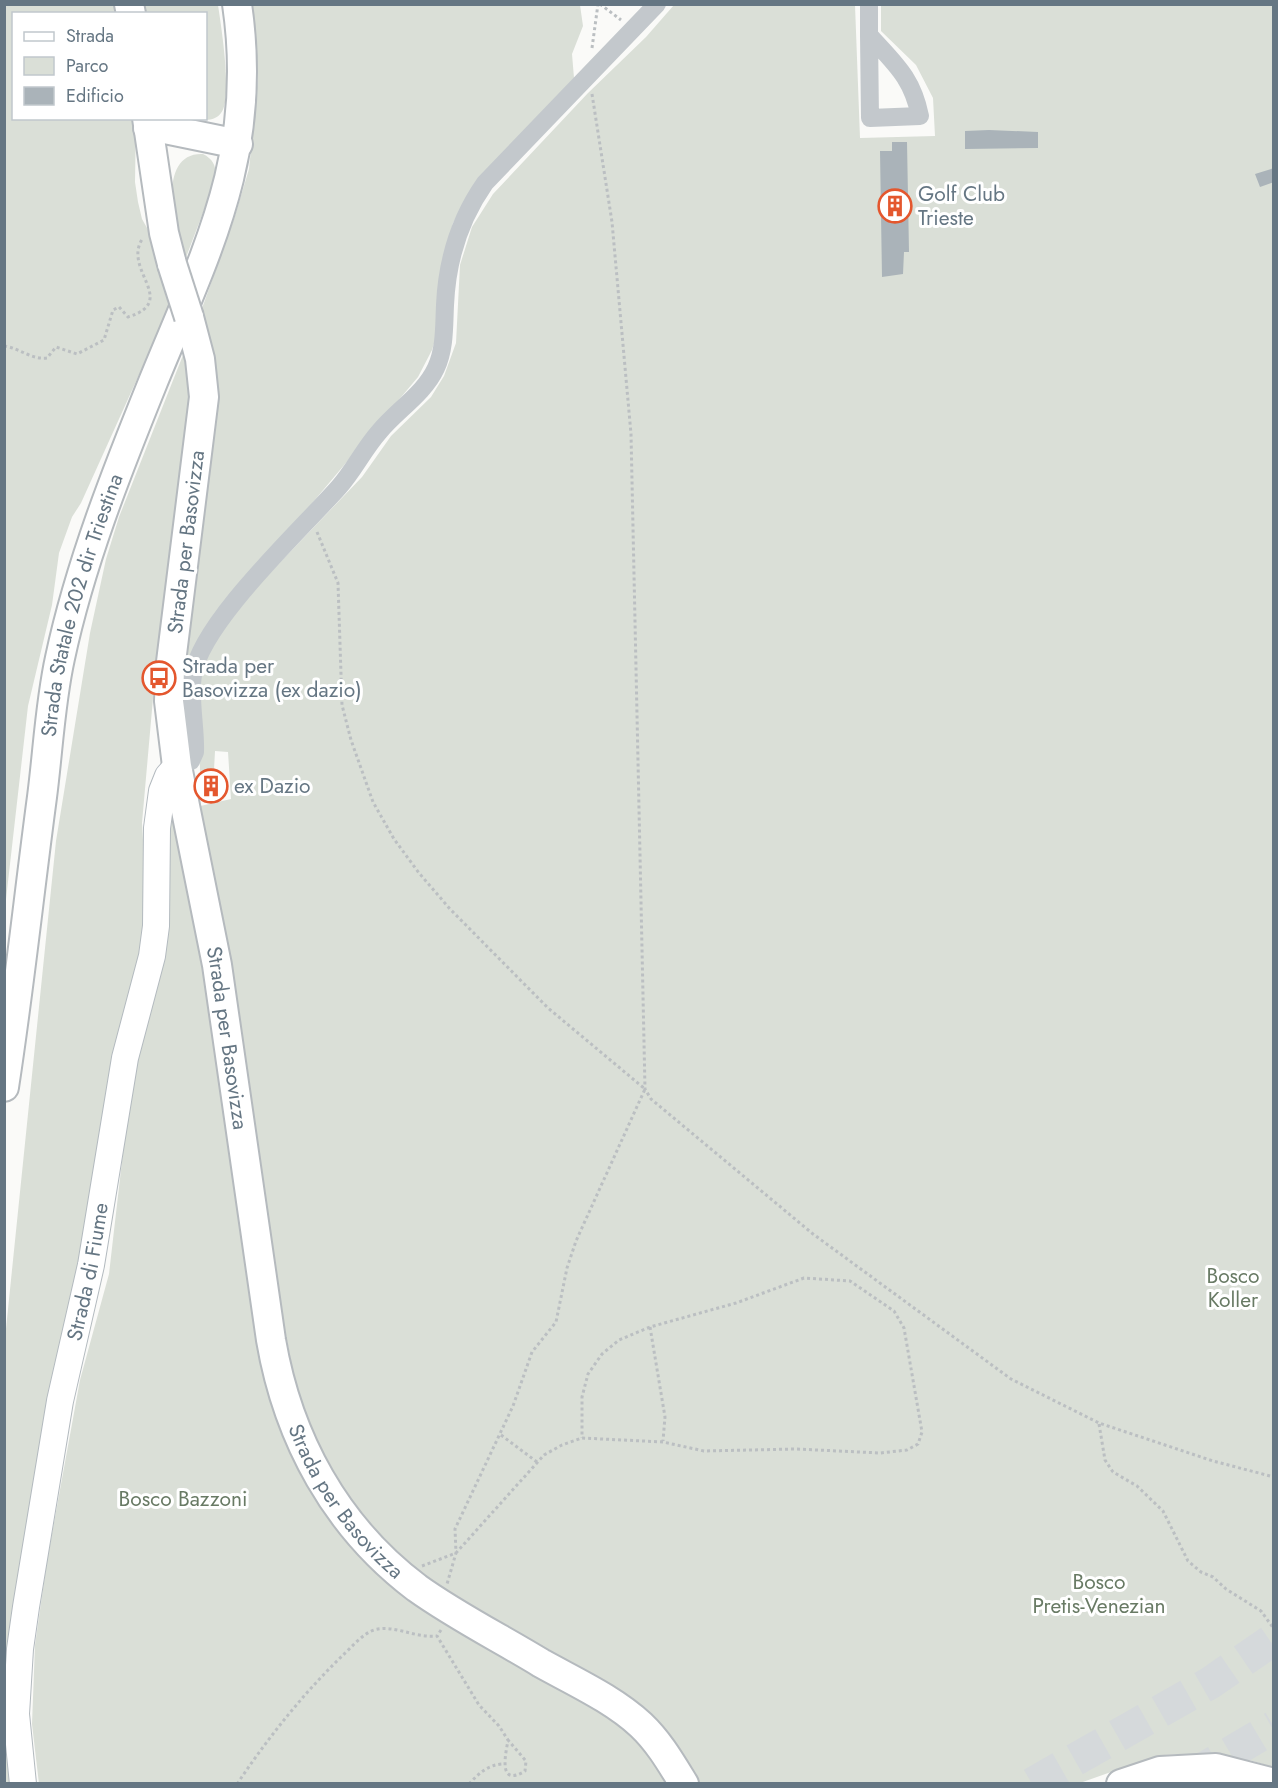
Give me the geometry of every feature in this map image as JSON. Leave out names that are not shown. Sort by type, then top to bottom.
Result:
[{"type":"main road","name":"Strada Statale 202 dir Triestina","points":[[4,1087],[24,956],[33,855],[59,659],[112,487],[207,253],[229,186],[238,144],[242,74],[237,4]]},
{"type":"main road","points":[[147,123],[160,128],[238,144]]},
{"type":"main road","name":"Strada per Basovizza","points":[[147,123],[163,227],[198,348],[204,387],[204,407],[170,670],[171,735],[210,921],[279,1384],[294,1427],[325,1489],[360,1536],[396,1571],[445,1606],[627,1714],[660,1746],[684,1784]]},
{"type":"main road","points":[[1121,1784],[1160,1771],[1216,1768],[1274,1783]]},
{"type":"street","points":[[177,766],[191,762],[195,752],[192,675],[206,642],[261,571],[339,488],[381,429],[423,387],[436,368],[442,349],[448,267],[462,223],[474,199],[486,183],[657,4]]},
{"type":"street","points":[[868,4],[870,118],[920,116],[915,92],[903,73],[869,35]]},
{"type":"street","name":"Strada di Fiume","points":[[23,1784],[16,1714],[21,1639],[60,1401],[91,1265],[125,1058],[152,956],[156,926],[158,828],[162,791],[168,776],[177,766]]},
{"type":"path","points":[[508,1740],[503,1764],[505,1773],[510,1777],[518,1777],[525,1771],[526,1761],[499,1726],[479,1705],[436,1636],[456,1553],[454,1529],[466,1500],[484,1473],[501,1435],[532,1352],[556,1322],[567,1268],[576,1241],[645,1089],[631,434],[612,222],[589,75],[599,4],[627,25]]},
{"type":"path","points":[[4,346],[21,350],[37,359],[47,358],[56,347],[78,354],[104,340],[114,310],[119,307],[128,317],[149,302],[151,289],[140,272],[137,260],[139,244],[147,233],[163,227]]},
{"type":"path","points":[[309,518],[327,552],[338,583],[342,705],[351,740],[373,802],[394,839],[419,873],[450,909],[548,1008],[645,1089],[651,1099],[813,1234],[1011,1379],[1099,1423],[1213,1461],[1274,1477]]},
{"type":"path","points":[[396,1571],[425,1565],[456,1553],[537,1462],[561,1445],[582,1438],[663,1442],[704,1451],[796,1449],[880,1453],[907,1450],[918,1444],[922,1432],[904,1328],[894,1311],[850,1281],[804,1278],[736,1303],[650,1328],[619,1340],[602,1354],[588,1374],[582,1397],[582,1438]]},
{"type":"path","points":[[650,1328],[665,1417],[663,1442]]},
{"type":"path","points":[[1099,1423],[1105,1460],[1113,1472],[1137,1486],[1163,1511],[1177,1545],[1188,1561],[1261,1611],[1274,1629]]},
{"type":"path","points":[[501,1435],[537,1462]]},
{"type":"path","points":[[237,1784],[274,1730],[320,1678],[372,1631],[388,1628],[420,1638],[436,1636]]},
{"type":"path","points":[[469,1784],[493,1764],[503,1764]]},
{"type":"path","points":[[510,1777],[510,1784]]},
{"type":"green space","points":[[5,5],[119,5],[121,12],[12,12],[12,120],[136,120],[135,182],[138,202],[142,219],[151,235],[171,304],[81,503],[72,517],[59,553],[52,605],[28,706],[5,908]]},
{"type":"green space","points":[[142,5],[218,5],[225,61],[226,93],[221,113],[217,117],[207,120],[207,12],[143,12]]},
{"type":"green space","points":[[253,5],[580,5],[583,26],[572,54],[574,78],[468,195],[453,223],[442,265],[439,328],[432,350],[418,377],[199,638],[187,663],[184,688],[178,699],[200,314],[249,169],[258,79]]},
{"type":"green space","points":[[674,5],[855,5],[860,138],[935,136],[933,98],[916,65],[881,31],[881,5],[1273,5],[1273,1767],[1239,1757],[1189,1754],[1164,1755],[1080,1783],[693,1783],[673,1752],[452,1599],[371,1536],[331,1481],[300,1409],[278,1293],[196,807],[231,799],[228,752],[215,751],[214,770],[200,772],[199,676],[214,642],[245,599],[362,477],[391,436],[431,397],[444,376],[456,343],[460,265],[472,227],[493,194],[588,93],[646,37]]},
{"type":"green space","points":[[203,154],[214,165],[215,181],[185,260],[173,215],[173,180],[178,166],[188,157]]},
{"type":"green space","points":[[185,350],[191,394],[157,653],[142,823],[148,923],[120,1034],[13,1783],[5,1784],[4,1348],[56,841],[90,633],[106,559],[119,517]]},
{"type":"green space","name":"Bosco Bazzoni","points":[[171,804],[313,1491],[622,1725],[657,1761],[671,1783],[39,1784],[32,1724],[35,1645],[47,1561],[80,1380],[109,1274],[128,1109]]},
{"type":"building","points":[[965,131],[1038,132],[1038,148],[965,149]]},
{"type":"building","name":"Golf Club Trieste","points":[[892,142],[907,142],[909,252],[904,252],[903,274],[882,277],[880,151],[892,151]]},
{"type":"building","points":[[1274,168],[1274,182],[1260,187],[1255,174]]},
{"type":"building","name":"ex Dazio","points":[[220,774],[224,793],[202,797],[198,778]]},
{"type":"tunnel","points":[[1032,1784],[1210,1683],[1274,1639]]},
{"type":"tunnel","points":[[1188,1778],[1274,1727]]},
{"type":"place","name":"Golf Club Trieste","points":[[895,206]]},
{"type":"place","name":"Strada per Basovizza (ex dazio)","points":[[159,678]]},
{"type":"place","name":"ex Dazio","points":[[211,786]]},
{"type":"park label","name":"Bosco Koller","points":[[1233,1288]]},
{"type":"park label","name":"Bosco Pretis-Venezian","points":[[1099,1594]]}]
